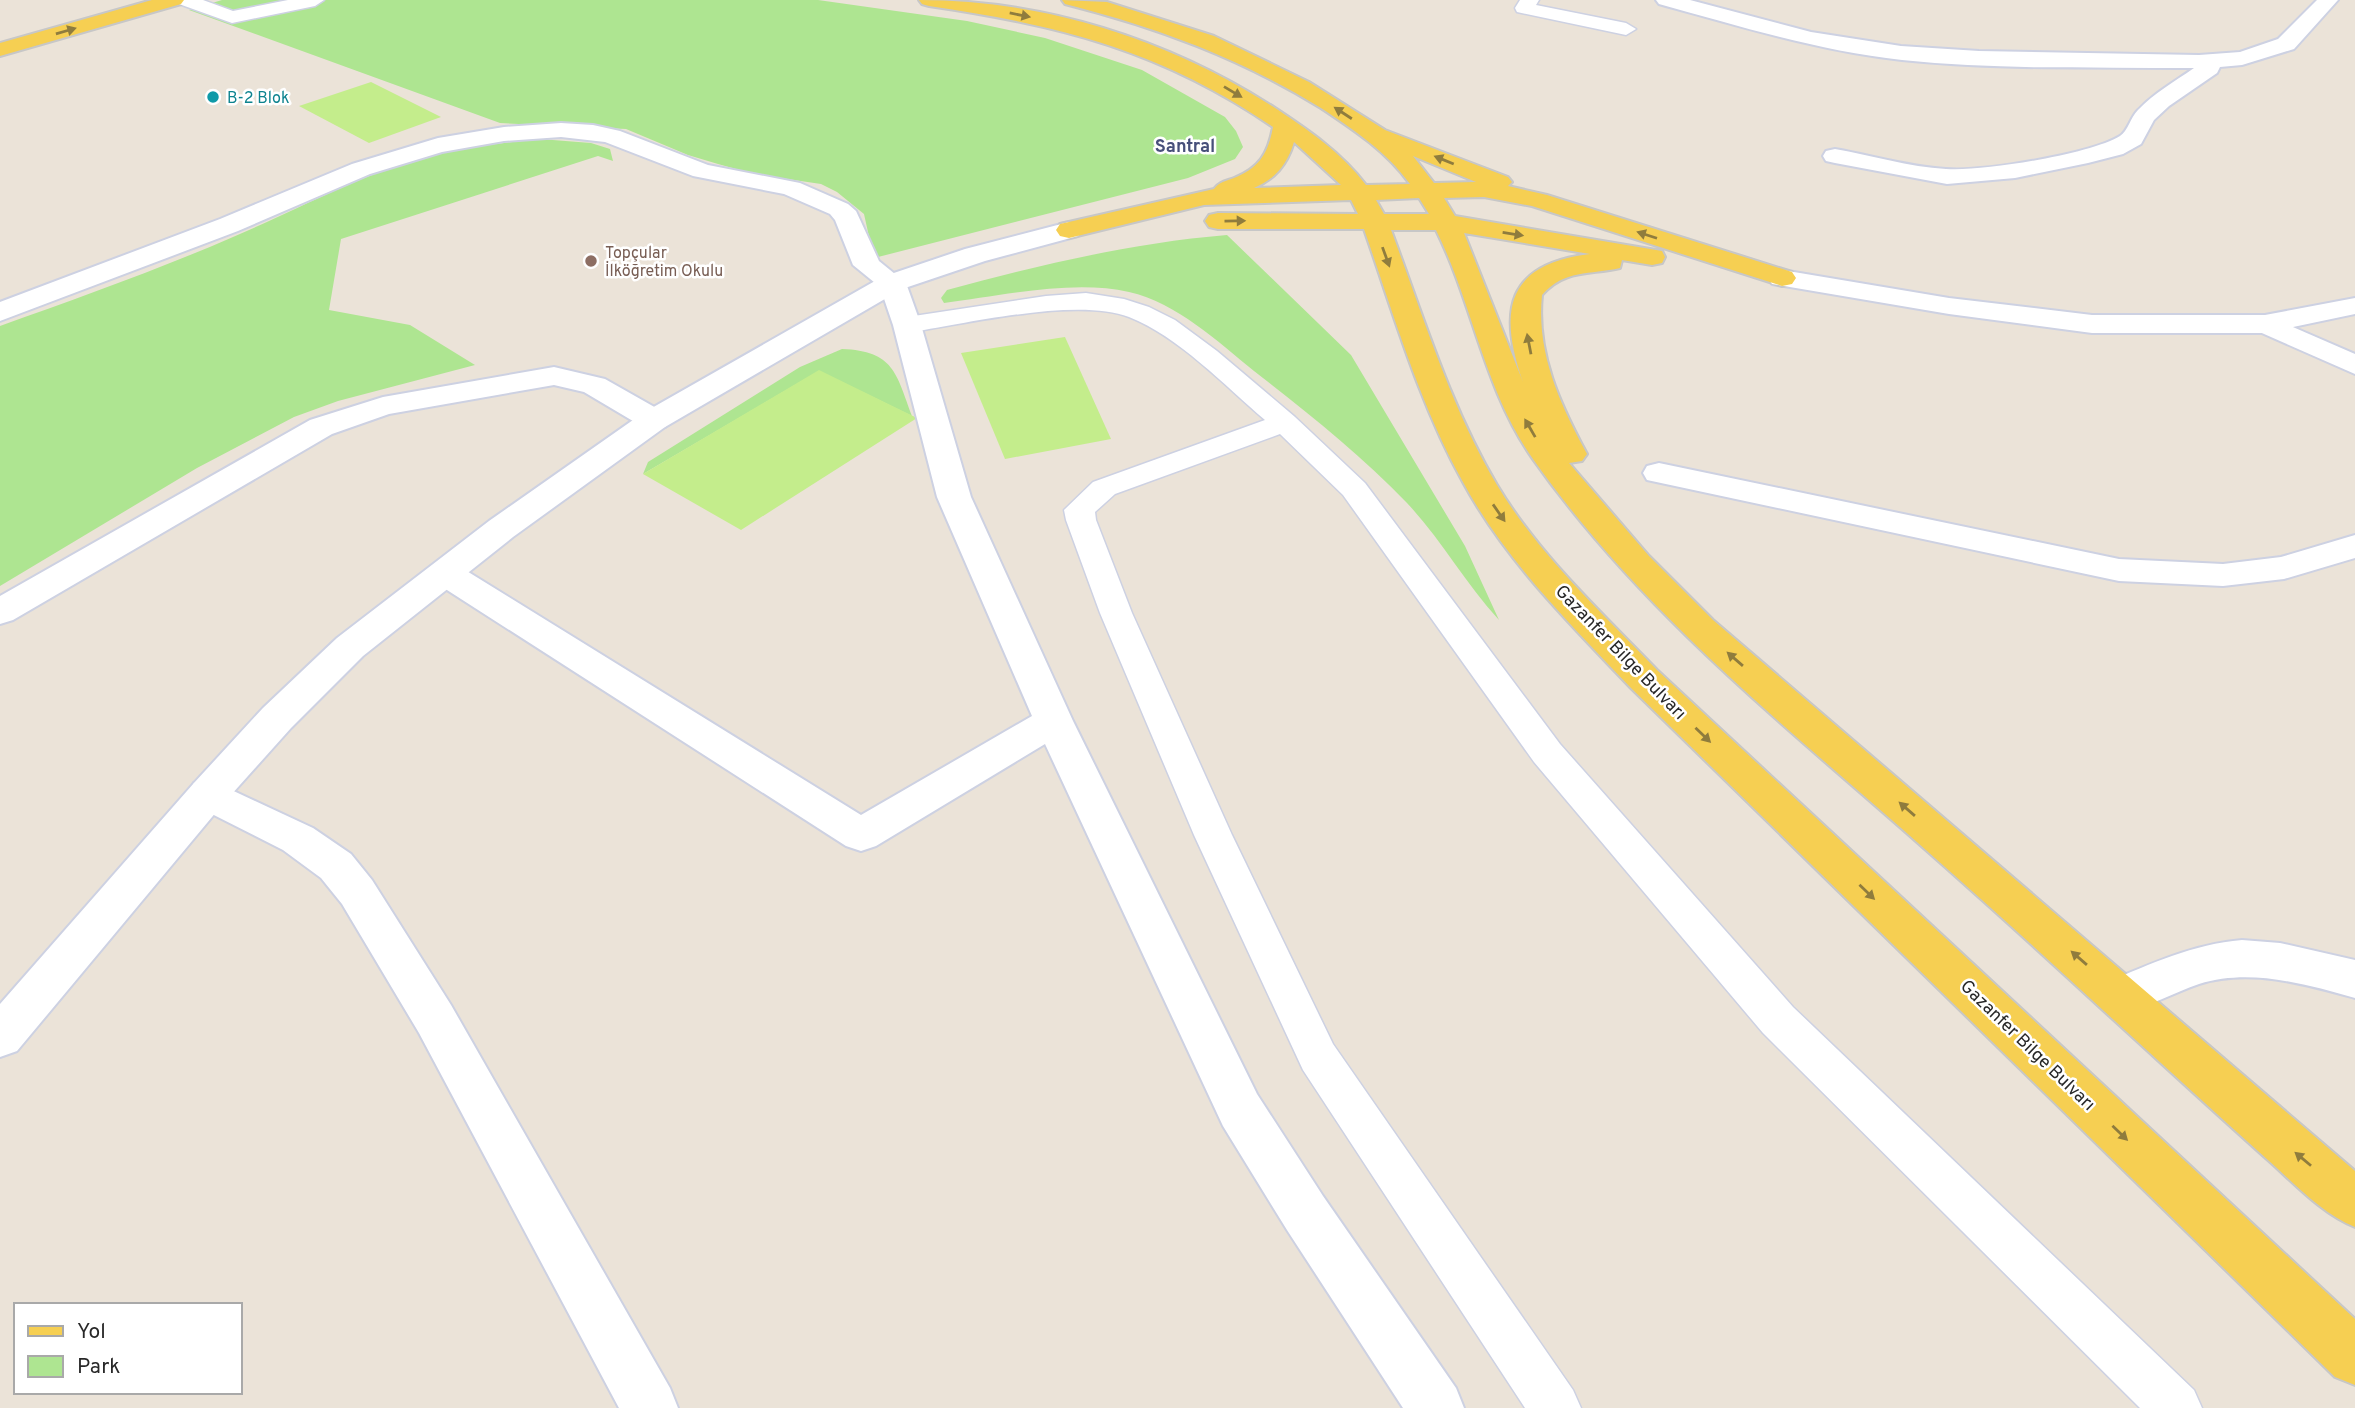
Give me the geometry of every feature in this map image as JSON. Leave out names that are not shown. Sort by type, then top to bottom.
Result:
[{"type":"main road","points":[[0,50],[174,0]]},
{"type":"main road","name":"Gazanfer Bilge Bulvarı","points":[[929,0],[1045,20],[1145,49],[1225,87],[1286,125],[1335,164],[1360,194],[1374,224],[1420,351],[1464,455],[1491,501],[1522,545],[1562,593],[1644,679],[2355,1357]]},
{"type":"main road","points":[[1072,0],[1111,4],[1223,46],[1317,96],[1374,132],[1576,212]]},
{"type":"main road","points":[[1069,230],[1204,197],[1254,179],[1270,170],[1282,149],[1286,125]]},
{"type":"main road","points":[[1374,132],[1407,163],[1446,222],[1473,281],[1526,423],[1559,473],[1617,539],[1698,626],[2123,996],[2283,1142],[2355,1203]]},
{"type":"main road","points":[[1204,197],[1484,189],[1509,192],[1782,278]]},
{"type":"main road","points":[[1069,230],[1234,221],[1374,224],[1446,222],[1782,278]]},
{"type":"main road","points":[[1617,539],[1554,423],[1528,347],[1525,323],[1528,293],[1534,285],[1558,270],[1588,262],[1727,269]]},
{"type":"street","points":[[1666,0],[1810,38],[1900,53],[1979,58],[2209,61],[2242,58],[2286,44],[2328,0]]},
{"type":"street","points":[[1835,156],[1947,177],[2015,171],[2088,156],[2114,149],[2133,139],[2144,117],[2161,101],[2201,76],[2209,68],[2209,61]]},
{"type":"street","points":[[0,312],[87,281],[401,155],[476,138],[561,130],[612,136],[702,171],[791,188],[827,202],[847,217],[867,265],[892,283],[908,325],[954,497],[1054,721],[1240,1110],[1305,1213],[1436,1408]]},
{"type":"street","points":[[0,1037],[208,794],[277,718],[350,647],[445,573],[654,420],[892,283],[962,259],[1069,230]]},
{"type":"street","points":[[1782,278],[1949,306],[2079,322],[2197,326],[2265,324],[2355,306]]},
{"type":"street","points":[[2265,324],[2355,365]]},
{"type":"street","points":[[0,612],[252,465],[321,427],[364,411],[554,376],[574,377],[592,383],[654,420]]},
{"type":"street","points":[[1659,473],[2119,570],[2223,575],[2284,568],[2355,546]]},
{"type":"street","points":[[445,573],[861,835],[1054,721]]},
{"type":"street","points":[[208,794],[298,839],[337,866],[357,892],[435,1019],[650,1408]]},
{"type":"street","points":[[2123,996],[2203,964],[2226,960],[2255,959],[2297,964],[2355,979]]},
{"type":"lane","points":[[186,0],[215,13],[236,17],[315,0]]},
{"type":"lane","points":[[1530,0],[1524,8],[1626,29]]},
{"type":"lane","points":[[908,325],[1046,304],[1086,301],[1115,304],[1140,312],[1166,326],[1208,357],[1354,489],[1547,753],[1778,1020],[2176,1408]]},
{"type":"lane","points":[[1285,424],[1104,488],[1079,510],[1081,520],[1116,613],[1208,823],[1318,1057],[1555,1408]]},
{"type":"green space","points":[[222,0],[818,0],[967,21],[1045,38],[1142,70],[1225,117],[1236,131],[1243,147],[1235,159],[1188,178],[878,257],[870,241],[864,214],[837,192],[821,184],[754,174],[718,164],[688,155],[626,129],[500,123],[189,10]]},
{"type":"green space","points":[[371,82],[441,117],[369,143],[299,106]]},
{"type":"green space","points":[[540,139],[591,143],[610,149],[613,161],[598,156],[341,239],[329,310],[410,325],[475,365],[338,401],[294,417],[197,468],[0,586],[0,326],[176,261],[404,163],[484,145]]},
{"type":"green space","points":[[1227,235],[1351,355],[1465,546],[1499,620],[1419,517],[1389,485],[1313,418],[1180,314],[1147,297],[1107,288],[1036,290],[944,303],[941,298],[947,290],[1051,264],[1156,243]]},
{"type":"green space","points":[[1065,337],[1111,439],[1005,459],[961,353]]},
{"type":"green space","points":[[842,349],[873,354],[883,360],[897,376],[912,416],[819,371],[643,474],[648,462],[800,367]]},
{"type":"green space","points":[[819,370],[917,418],[741,530],[643,474]]},
{"type":"place","name":"B-2 Blok","points":[[213,97]]},
{"type":"place","name":"Topçular İlköğretim Okulu","points":[[591,261]]},
{"type":"district","name":"Santral","points":[[1185,146]]}]
